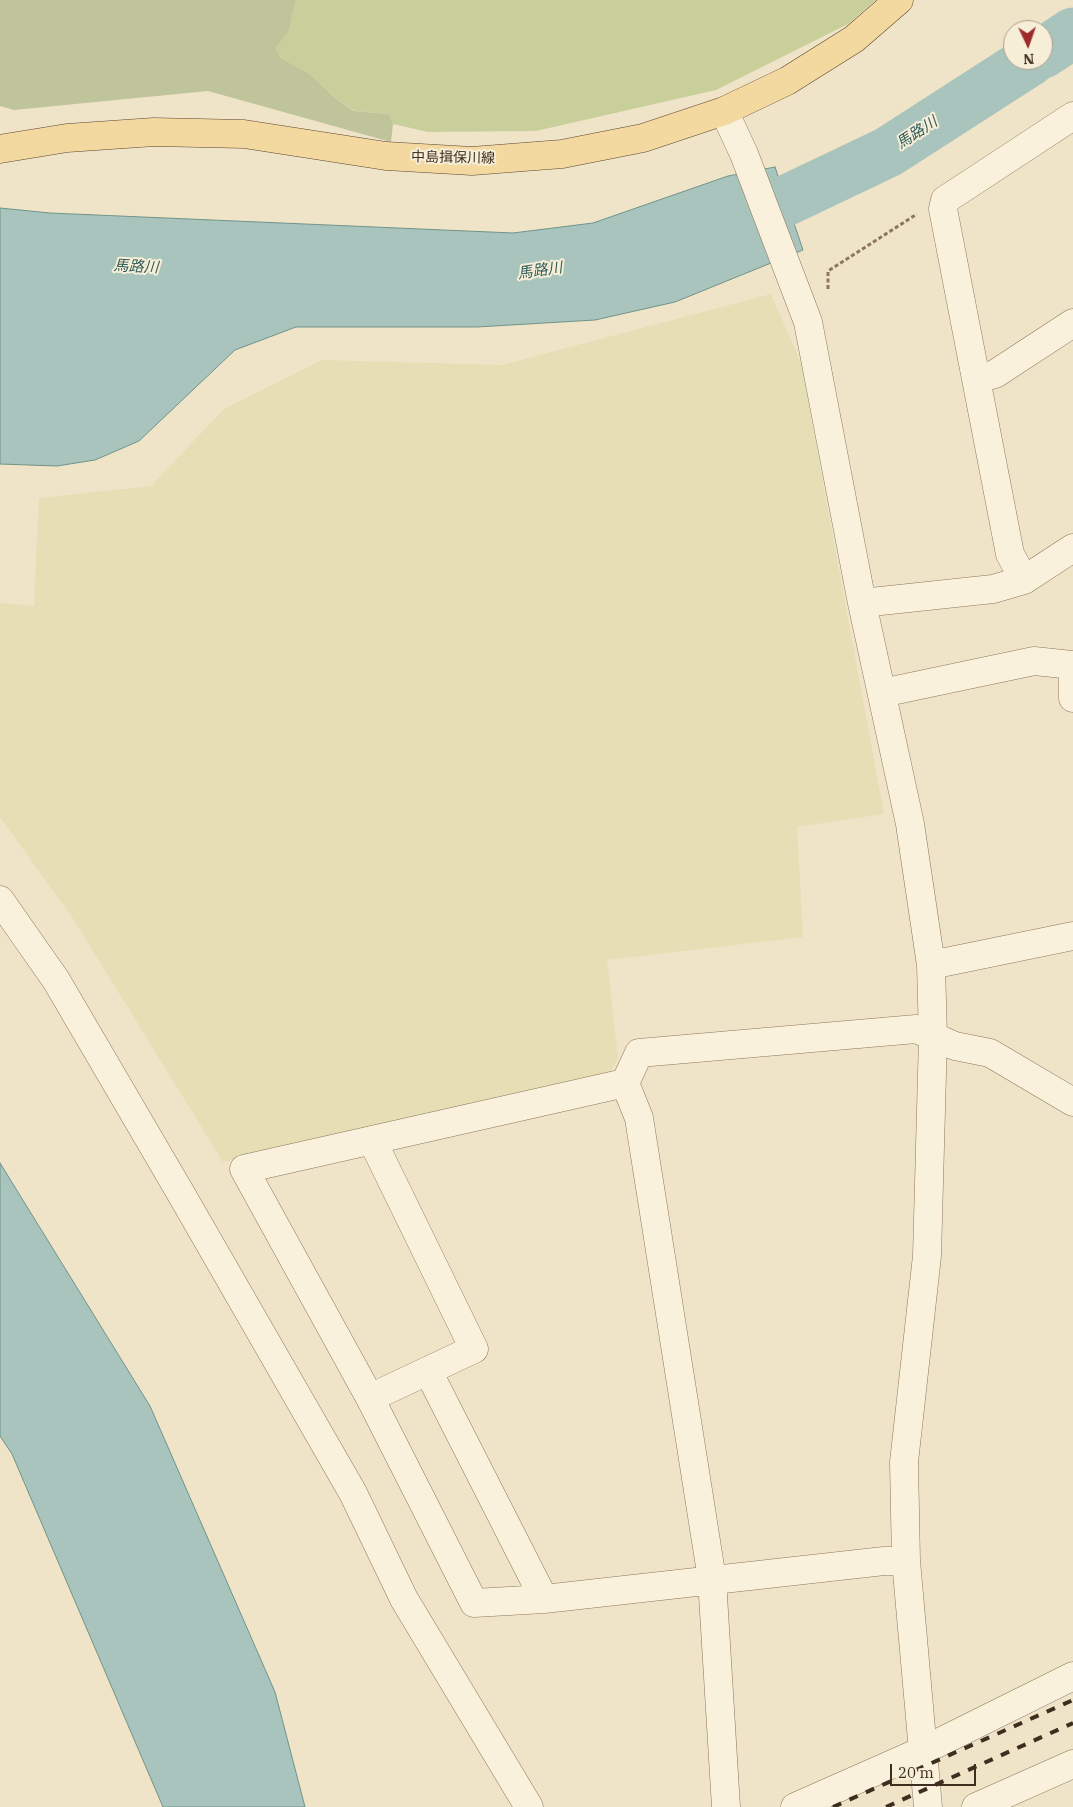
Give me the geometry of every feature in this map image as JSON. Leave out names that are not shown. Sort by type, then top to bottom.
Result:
[{"type":"main road","name":"中島揖保川線","points":[[0,149],[67,138],[154,132],[244,134],[386,156],[472,161],[580,151],[643,138],[724,111],[787,81],[854,39],[899,0]]},
{"type":"street","points":[[724,111],[744,154],[808,322],[862,603],[910,824],[931,965],[933,1037],[927,1256],[904,1462],[906,1561],[928,1807]]},
{"type":"street","points":[[1024,580],[1010,554],[943,208],[945,200],[1073,116]]},
{"type":"street","points":[[976,379],[995,374],[1073,324]]},
{"type":"street","points":[[862,603],[993,588],[1024,580],[1073,548]]},
{"type":"street","points":[[882,693],[1034,661],[1073,665],[1073,698]]},
{"type":"street","points":[[0,900],[56,980],[180,1192],[353,1494],[404,1599],[529,1807]]},
{"type":"street","points":[[931,965],[1073,936]]},
{"type":"street","points":[[726,1807],[712,1580],[639,1118],[625,1083],[639,1053],[916,1029],[955,1046],[990,1053],[1073,1102]]},
{"type":"street","points":[[625,1083],[244,1169],[370,1398],[474,1603],[544,1599],[884,1561],[906,1561]]},
{"type":"street","points":[[370,1398],[474,1349],[372,1140]]},
{"type":"street","points":[[428,1371],[544,1599]]},
{"type":"street","points":[[795,1807],[924,1750],[1073,1676]]},
{"type":"street","points":[[976,1807],[1073,1764]]},
{"type":"path","points":[[828,290],[828,271],[928,207],[943,208]]},
{"type":"shaded area","points":[[771,294],[801,363],[884,814],[797,827],[803,937],[607,960],[618,1058],[606,1079],[223,1162],[74,920],[0,817],[0,603],[34,606],[39,498],[151,486],[224,409],[322,360],[502,365]]},
{"type":"green space","points":[[0,0],[296,0],[289,31],[276,48],[281,58],[310,74],[335,98],[354,111],[389,114],[393,124],[391,142],[208,91],[14,110],[0,106]]},
{"type":"green space","points":[[296,0],[876,0],[848,24],[716,90],[536,131],[428,132],[393,124],[389,114],[355,111],[335,98],[310,74],[281,58],[276,48],[289,31]]},
{"type":"water","points":[[775,167],[803,250],[675,302],[595,320],[477,327],[296,327],[235,350],[139,441],[95,460],[57,466],[0,464],[0,208],[50,213],[513,233],[593,223],[728,176]]},
{"type":"water","points":[[0,1163],[150,1406],[275,1692],[305,1807],[163,1807],[12,1454],[0,1436]]},
{"type":"waterway","name":"馬路川","points":[[1053,46],[1073,33]]},
{"type":"waterway","name":"馬路川","points":[[721,229],[737,224],[888,152],[1015,70]]},
{"type":"railway","points":[[833,1807],[1073,1700]]},
{"type":"railway","points":[[886,1807],[1073,1723]]}]
